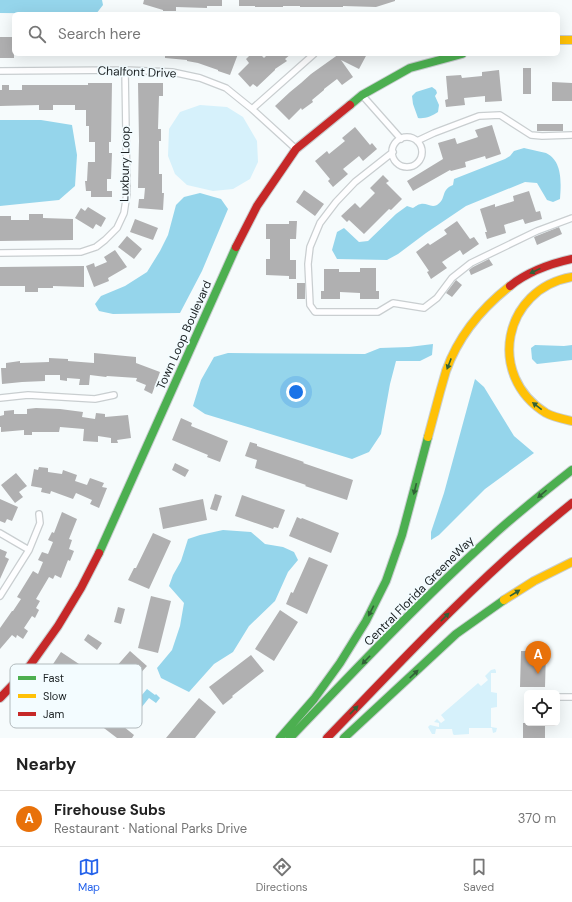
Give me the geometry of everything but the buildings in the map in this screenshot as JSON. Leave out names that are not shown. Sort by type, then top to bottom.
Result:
[{"type":"main road","points":[[560,40],[572,40]]},
{"type":"main road","name":"Town Loop Boulevard","points":[[31,664],[58,626],[81,588],[99,553],[240,238],[257,206],[296,149],[362,95],[410,68],[453,56]]},
{"type":"main road","points":[[280,738],[314,699],[355,641],[386,580],[404,530],[446,371],[452,355],[460,341],[485,308],[505,290],[523,277],[540,268],[572,257]]},
{"type":"main road","points":[[572,277],[555,281],[541,289],[522,307],[510,333],[509,358],[516,381],[523,392],[534,404],[545,412],[558,418],[572,421]]},
{"type":"main road","name":"Central Florida GreeneWay","points":[[290,738],[450,575],[514,517],[572,470]]},
{"type":"main road","points":[[327,738],[463,599],[510,556],[572,504]]},
{"type":"main road","points":[[344,738],[456,634],[489,610],[534,581],[572,562]]},
{"type":"main road","name":"Town Loop Boulevard","points":[[0,698],[10,688]]},
{"type":"street","points":[[252,109],[312,56]]},
{"type":"street","name":"Chalfont Drive","points":[[0,71],[125,70],[172,72],[200,78],[226,88],[252,109],[296,149]]},
{"type":"street","name":"Luxbury Loop","points":[[0,253],[82,252],[96,247],[117,228],[124,213],[126,193],[125,70]]},
{"type":"street","points":[[362,95],[401,139]]},
{"type":"street","points":[[417,141],[479,116],[500,115],[531,135],[572,135]]},
{"type":"street","points":[[392,152],[396,162],[404,167],[414,166],[421,159],[422,154],[422,150],[417,141],[410,138],[401,139],[395,144],[392,152],[354,182],[320,223],[310,247],[308,264],[310,305],[315,312],[378,312],[393,304],[424,308],[437,298],[452,278],[471,263],[537,231],[572,218]]},
{"type":"street","points":[[0,398],[28,395],[95,399],[114,395]]},
{"type":"street","points":[[0,596],[29,550],[40,523],[39,514]]},
{"type":"street","points":[[0,534],[29,550]]},
{"type":"street","points":[[560,697],[572,697]]},
{"type":"shaded area","points":[[200,105],[227,107],[243,117],[257,141],[258,162],[250,179],[233,189],[213,191],[187,185],[175,174],[168,156],[169,129],[180,112]]},
{"type":"shaded area","points":[[495,669],[496,673],[491,673],[491,692],[497,693],[497,707],[491,708],[491,727],[497,728],[496,732],[493,733],[492,728],[469,728],[469,734],[454,735],[452,729],[436,729],[435,734],[432,734],[428,727],[430,725],[439,727],[439,723],[434,722],[437,719],[441,723],[445,720],[441,715],[478,683],[481,686],[488,680],[485,676],[491,670]]},
{"type":"water","points":[[0,0],[102,0],[103,5],[98,12],[0,13]]},
{"type":"water","points":[[432,87],[437,93],[435,96],[439,105],[438,112],[428,117],[418,118],[412,96],[416,92]]},
{"type":"water","points":[[0,120],[41,120],[72,125],[77,155],[75,186],[59,200],[0,206]]},
{"type":"water","points":[[524,148],[546,153],[556,161],[560,173],[560,199],[553,202],[547,200],[537,183],[525,182],[466,206],[398,254],[387,260],[337,259],[332,250],[337,232],[344,228],[359,242],[368,241],[396,214],[407,206],[413,208],[420,204],[433,206],[437,205],[442,200],[446,189],[453,185],[454,179],[505,159],[514,151]]},
{"type":"water","points":[[200,193],[221,199],[228,209],[202,271],[180,313],[113,314],[99,311],[95,304],[101,296],[125,286],[147,272],[168,235],[176,205],[184,197]]},
{"type":"water","points":[[433,344],[432,355],[420,361],[396,361],[390,384],[381,434],[369,452],[352,459],[205,414],[193,406],[201,380],[214,357],[228,353],[365,354],[380,348]]},
{"type":"water","points":[[535,345],[572,345],[572,360],[537,364],[532,359],[531,348]]},
{"type":"water","points":[[475,379],[484,387],[514,436],[534,453],[485,489],[439,535],[431,540],[431,532],[444,493]]},
{"type":"water","points":[[223,530],[251,532],[265,544],[283,547],[294,552],[298,560],[288,572],[275,601],[249,626],[233,652],[214,664],[189,692],[161,678],[157,668],[172,650],[180,626],[184,603],[169,586],[181,561],[188,539]]},
{"type":"water","points":[[147,689],[160,698],[156,703],[149,698],[142,707],[142,695]]},
{"type":"traffic: fast","points":[[350,105],[362,95],[410,68],[455,56]]},
{"type":"traffic: fast","points":[[99,553],[236,247]]},
{"type":"traffic: fast","points":[[280,738],[314,699],[340,663],[366,621],[386,581],[402,535],[428,437]]},
{"type":"traffic: fast","points":[[290,738],[438,586],[510,520],[572,470]]},
{"type":"traffic: fast","points":[[344,738],[456,634],[504,600]]},
{"type":"traffic: slow","points":[[560,40],[572,40]]},
{"type":"traffic: slow","points":[[572,277],[549,285],[530,298],[518,316],[511,336],[510,357],[515,378],[527,397],[546,413],[572,421]]},
{"type":"traffic: slow","points":[[428,437],[446,371],[457,346],[472,324],[490,304],[510,286]]},
{"type":"traffic: slow","points":[[504,600],[534,581],[572,562]]},
{"type":"traffic: jam","points":[[236,247],[257,206],[296,149],[350,105]]},
{"type":"traffic: jam","points":[[510,286],[524,276],[540,269],[555,263],[572,259]]},
{"type":"traffic: jam","points":[[327,738],[461,602],[515,551],[572,503]]},
{"type":"traffic: jam","points":[[31,664],[58,626],[81,588],[99,553]]},
{"type":"traffic: jam","points":[[0,698],[10,688]]},
{"type":"place","name":"Firehouse Subs","points":[[538,674]]}]
